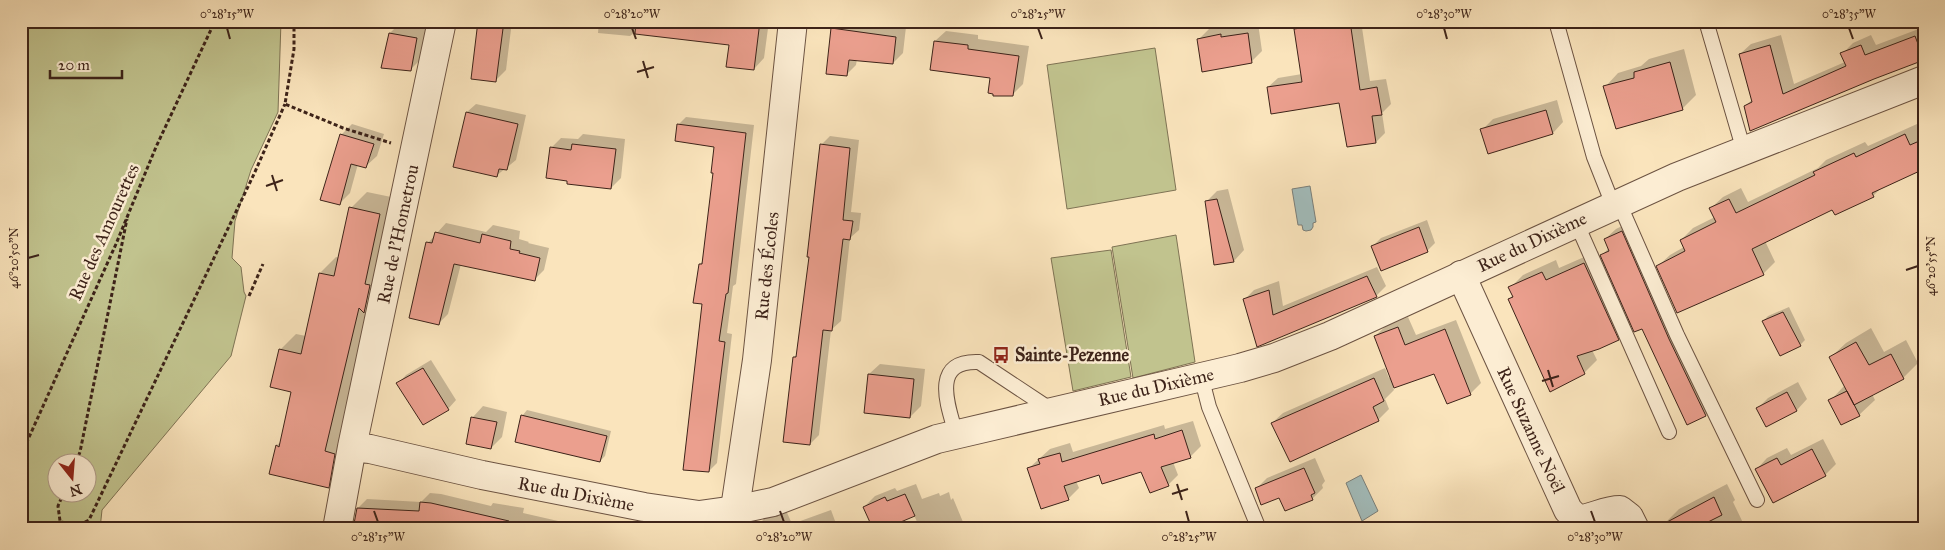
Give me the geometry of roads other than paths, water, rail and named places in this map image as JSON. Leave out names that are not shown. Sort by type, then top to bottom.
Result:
[{"type":"street","name":"Rue de l'Hometrou","points":[[337,529],[352,447],[442,21]]},
{"type":"street","name":"Rue des Écoles","points":[[733,519],[757,360],[793,21]]},
{"type":"street","name":"Rue du Dixième","points":[[352,447],[370,449],[482,475],[644,507],[733,519],[937,439],[1274,358],[1330,336],[1677,177],[1833,114],[1924,80]]},
{"type":"street","name":"Rue Suzanne Noël","points":[[1461,275],[1568,510],[1578,520],[1590,519],[1610,510],[1620,510],[1629,517],[1635,529]]},
{"type":"lane","points":[[1556,21],[1594,157],[1757,500]]},
{"type":"lane","points":[[1706,21],[1744,151]]},
{"type":"lane","points":[[1576,222],[1669,432]]},
{"type":"lane","points":[[956,434],[946,399],[945,384],[949,374],[958,366],[969,362],[979,362],[1054,411]]},
{"type":"lane","points":[[1201,376],[1209,407],[1259,529]]},
{"type":"water","points":[[1310,186],[1316,222],[1313,223],[1311,230],[1306,231],[1303,230],[1302,225],[1298,225],[1292,189]]},
{"type":"water","points":[[1361,475],[1378,511],[1362,521],[1346,483]]},
{"type":"place","name":"Sainte-Pezenne","points":[[1001,355]]}]
